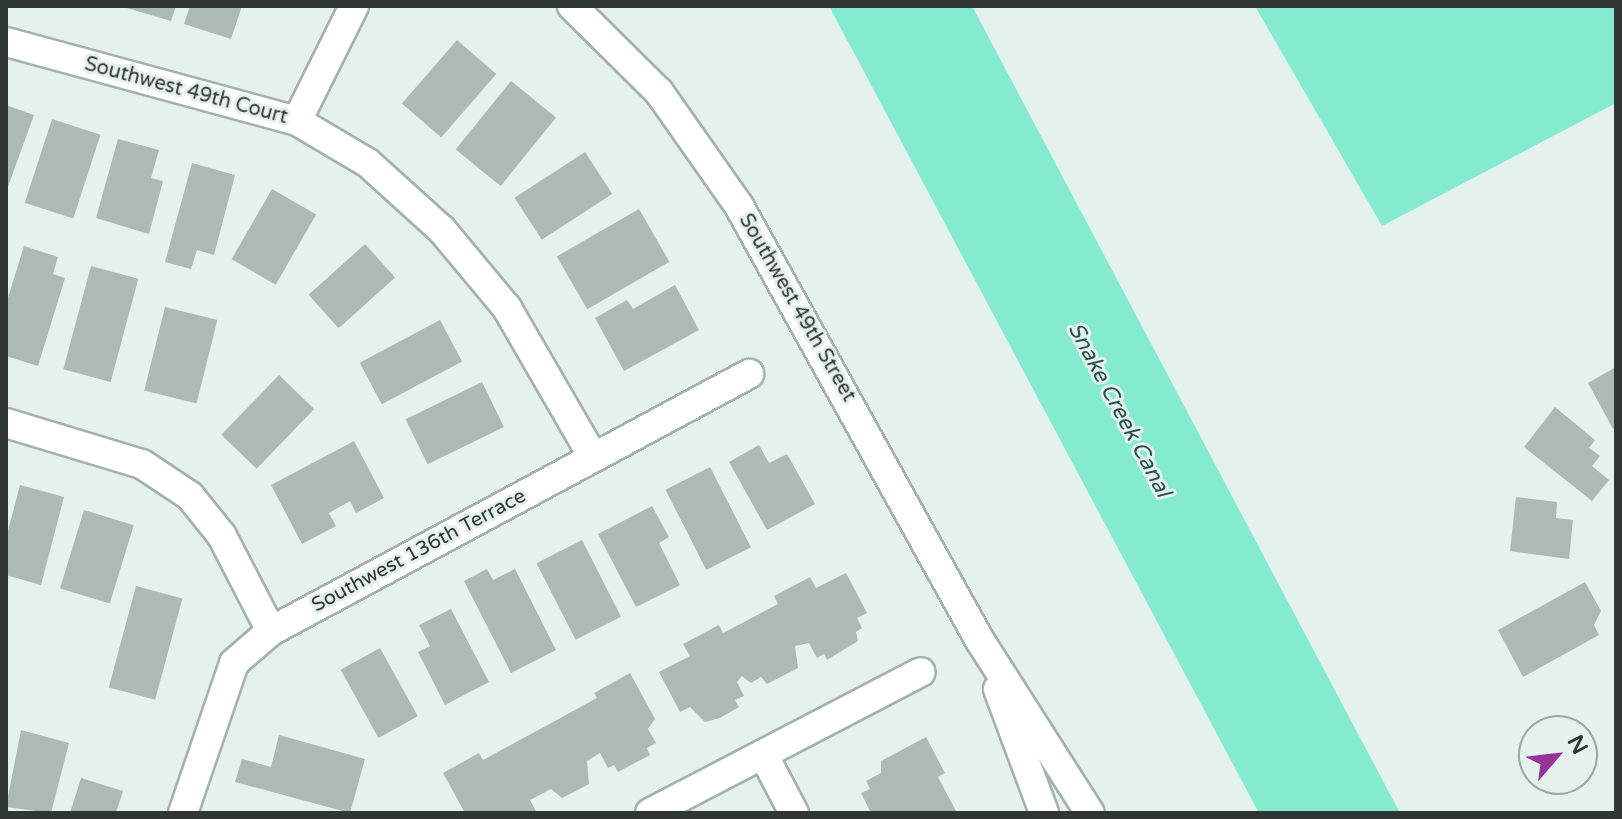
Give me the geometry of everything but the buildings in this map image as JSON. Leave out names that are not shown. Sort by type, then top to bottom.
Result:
[{"type":"street","points":[[297,121],[354,6]]},
{"type":"street","name":"Southwest 49th Street","points":[[572,6],[659,92],[739,206],[979,639],[1090,813]]},
{"type":"street","name":"Southwest 49th Court","points":[[6,42],[297,121],[368,163],[442,230],[507,308],[593,457]]},
{"type":"street","name":"Southwest 136th Terrace","points":[[183,813],[234,663],[271,631],[749,374]]},
{"type":"street","points":[[6,423],[142,464],[190,496],[222,536],[271,631]]},
{"type":"street","name":"Southwest 49th Street","points":[[979,639],[1044,813]]},
{"type":"street","points":[[650,813],[921,672]]},
{"type":"street","points":[[763,754],[794,813]]},
{"type":"water","name":"Snake Creek Canal","points":[[829,6],[972,6],[1400,813],[1259,813]]},
{"type":"water","points":[[1255,6],[1616,6],[1616,103],[1382,226]]}]
